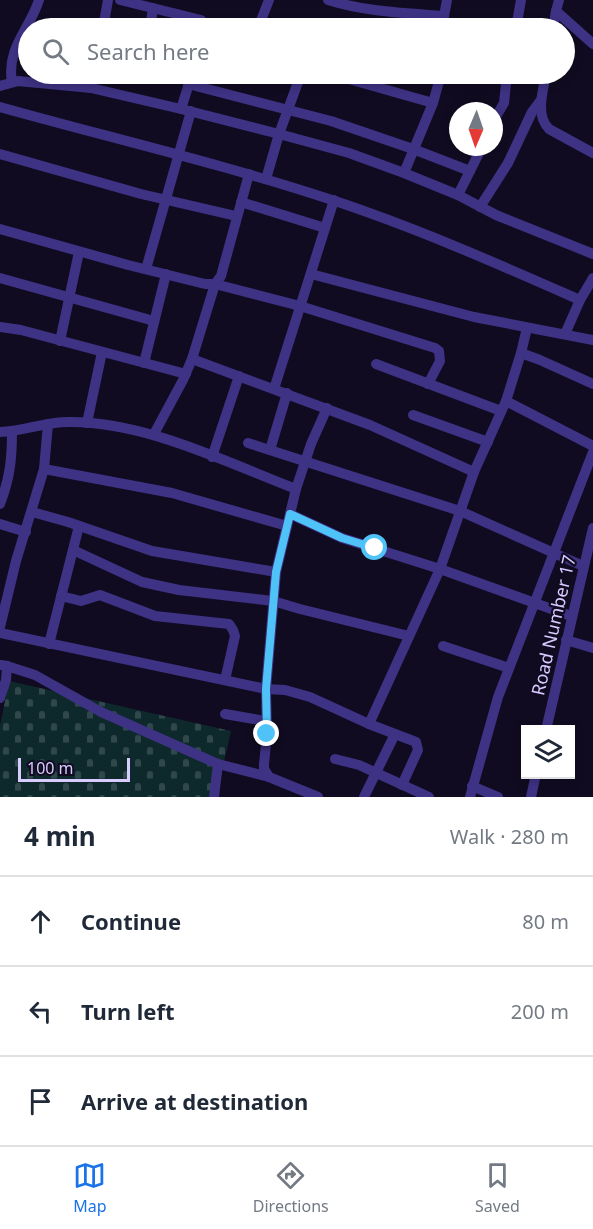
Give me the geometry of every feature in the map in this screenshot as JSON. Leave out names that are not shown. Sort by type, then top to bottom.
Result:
[{"type":"street","points":[[32,18],[39,0]]},
{"type":"street","points":[[105,18],[108,0]]},
{"type":"street","points":[[120,0],[193,18]]},
{"type":"street","points":[[262,18],[269,0]]},
{"type":"street","points":[[328,0],[368,10],[444,16],[447,0]]},
{"type":"street","points":[[518,18],[521,0]]},
{"type":"street","points":[[558,6],[569,18]]},
{"type":"street","points":[[152,18],[153,8]]},
{"type":"street","points":[[575,24],[593,44]]},
{"type":"street","points":[[12,82],[12,68],[18,41]]},
{"type":"street","points":[[0,87],[12,82],[18,82]]},
{"type":"street","points":[[38,84],[91,88],[186,110],[349,153],[458,195],[480,207],[593,254]]},
{"type":"street","points":[[91,88],[92,84]]},
{"type":"street","points":[[146,269],[177,155],[189,84]]},
{"type":"street","points":[[206,84],[331,121],[470,171]]},
{"type":"street","points":[[266,179],[297,84]]},
{"type":"street","points":[[366,84],[433,103]]},
{"type":"street","points":[[404,173],[433,103],[438,84]]},
{"type":"street","points":[[503,105],[506,84]]},
{"type":"street","points":[[544,84],[542,100],[544,124],[593,153]]},
{"type":"street","points":[[480,207],[508,163],[532,112],[542,100]]},
{"type":"street","points":[[0,107],[249,174],[334,200],[438,238],[580,300]]},
{"type":"street","points":[[0,154],[165,200],[236,216]]},
{"type":"street","points":[[458,195],[478,156]]},
{"type":"street","points":[[154,434],[192,359],[215,284],[221,276],[249,174]]},
{"type":"street","points":[[274,389],[334,200]]},
{"type":"street","points":[[241,202],[325,228]]},
{"type":"street","points":[[0,229],[79,252],[300,306],[435,348],[439,351],[440,361],[428,384]]},
{"type":"street","points":[[60,341],[79,252]]},
{"type":"street","points":[[144,363],[166,274]]},
{"type":"street","points":[[311,274],[474,317],[593,340]]},
{"type":"street","points":[[0,278],[154,321]]},
{"type":"street","points":[[565,334],[593,278]]},
{"type":"street","points":[[0,327],[186,374]]},
{"type":"street","points":[[369,724],[440,569],[474,472],[504,406],[521,353],[526,328]]},
{"type":"street","points":[[87,423],[102,352]]},
{"type":"street","points":[[521,353],[593,384]]},
{"type":"street","points":[[192,359],[370,425],[474,472]]},
{"type":"street","points":[[376,364],[428,384],[504,406],[593,446]]},
{"type":"street","points":[[212,457],[238,376]]},
{"type":"street","points":[[270,450],[287,393]]},
{"type":"street","points":[[269,777],[264,769],[267,734],[266,689],[276,572],[296,489],[327,408]]},
{"type":"street","points":[[413,415],[488,442]]},
{"type":"street","points":[[0,432],[68,422],[154,434],[296,489]]},
{"type":"street","points":[[48,424],[44,469],[0,627],[50,644],[266,689],[285,690],[310,697],[416,742],[418,746],[402,785]]},
{"type":"street","points":[[0,504],[4,482],[12,460],[12,431]]},
{"type":"street","points":[[249,443],[460,511],[583,566]]},
{"type":"street","points":[[498,797],[471,792],[498,697],[593,452]]},
{"type":"street","points":[[44,469],[172,493],[287,526]]},
{"type":"street","points":[[32,513],[152,551],[276,572]]},
{"type":"street","points":[[290,514],[342,538],[440,569],[571,616]]},
{"type":"street","points":[[0,524],[26,532]]},
{"type":"street","points":[[50,644],[79,526]]},
{"type":"street","name":"Road Number 17","points":[[547,725],[593,528]]},
{"type":"street","points":[[73,550],[142,582],[179,590],[273,601],[340,620],[410,636]]},
{"type":"street","points":[[62,596],[81,601],[100,595],[155,616],[229,624],[234,630],[234,636],[225,680]]},
{"type":"street","points":[[566,640],[593,648]]},
{"type":"street","points":[[443,646],[509,668]]},
{"type":"street","points":[[0,698],[6,680],[3,665],[35,675],[101,712],[218,764],[269,777],[318,797]]},
{"type":"street","points":[[225,714],[265,720]]},
{"type":"street","points":[[364,797],[395,734]]},
{"type":"street","points":[[335,759],[359,765],[429,797]]},
{"type":"street","points":[[214,797],[218,764]]},
{"type":"street","points":[[531,797],[535,779]]},
{"type":"green space","points":[[9,681],[231,731],[216,797],[0,797],[0,726]]},
{"type":"route","points":[[267,734],[266,689],[276,572],[290,514],[342,538],[375,548]]}]
